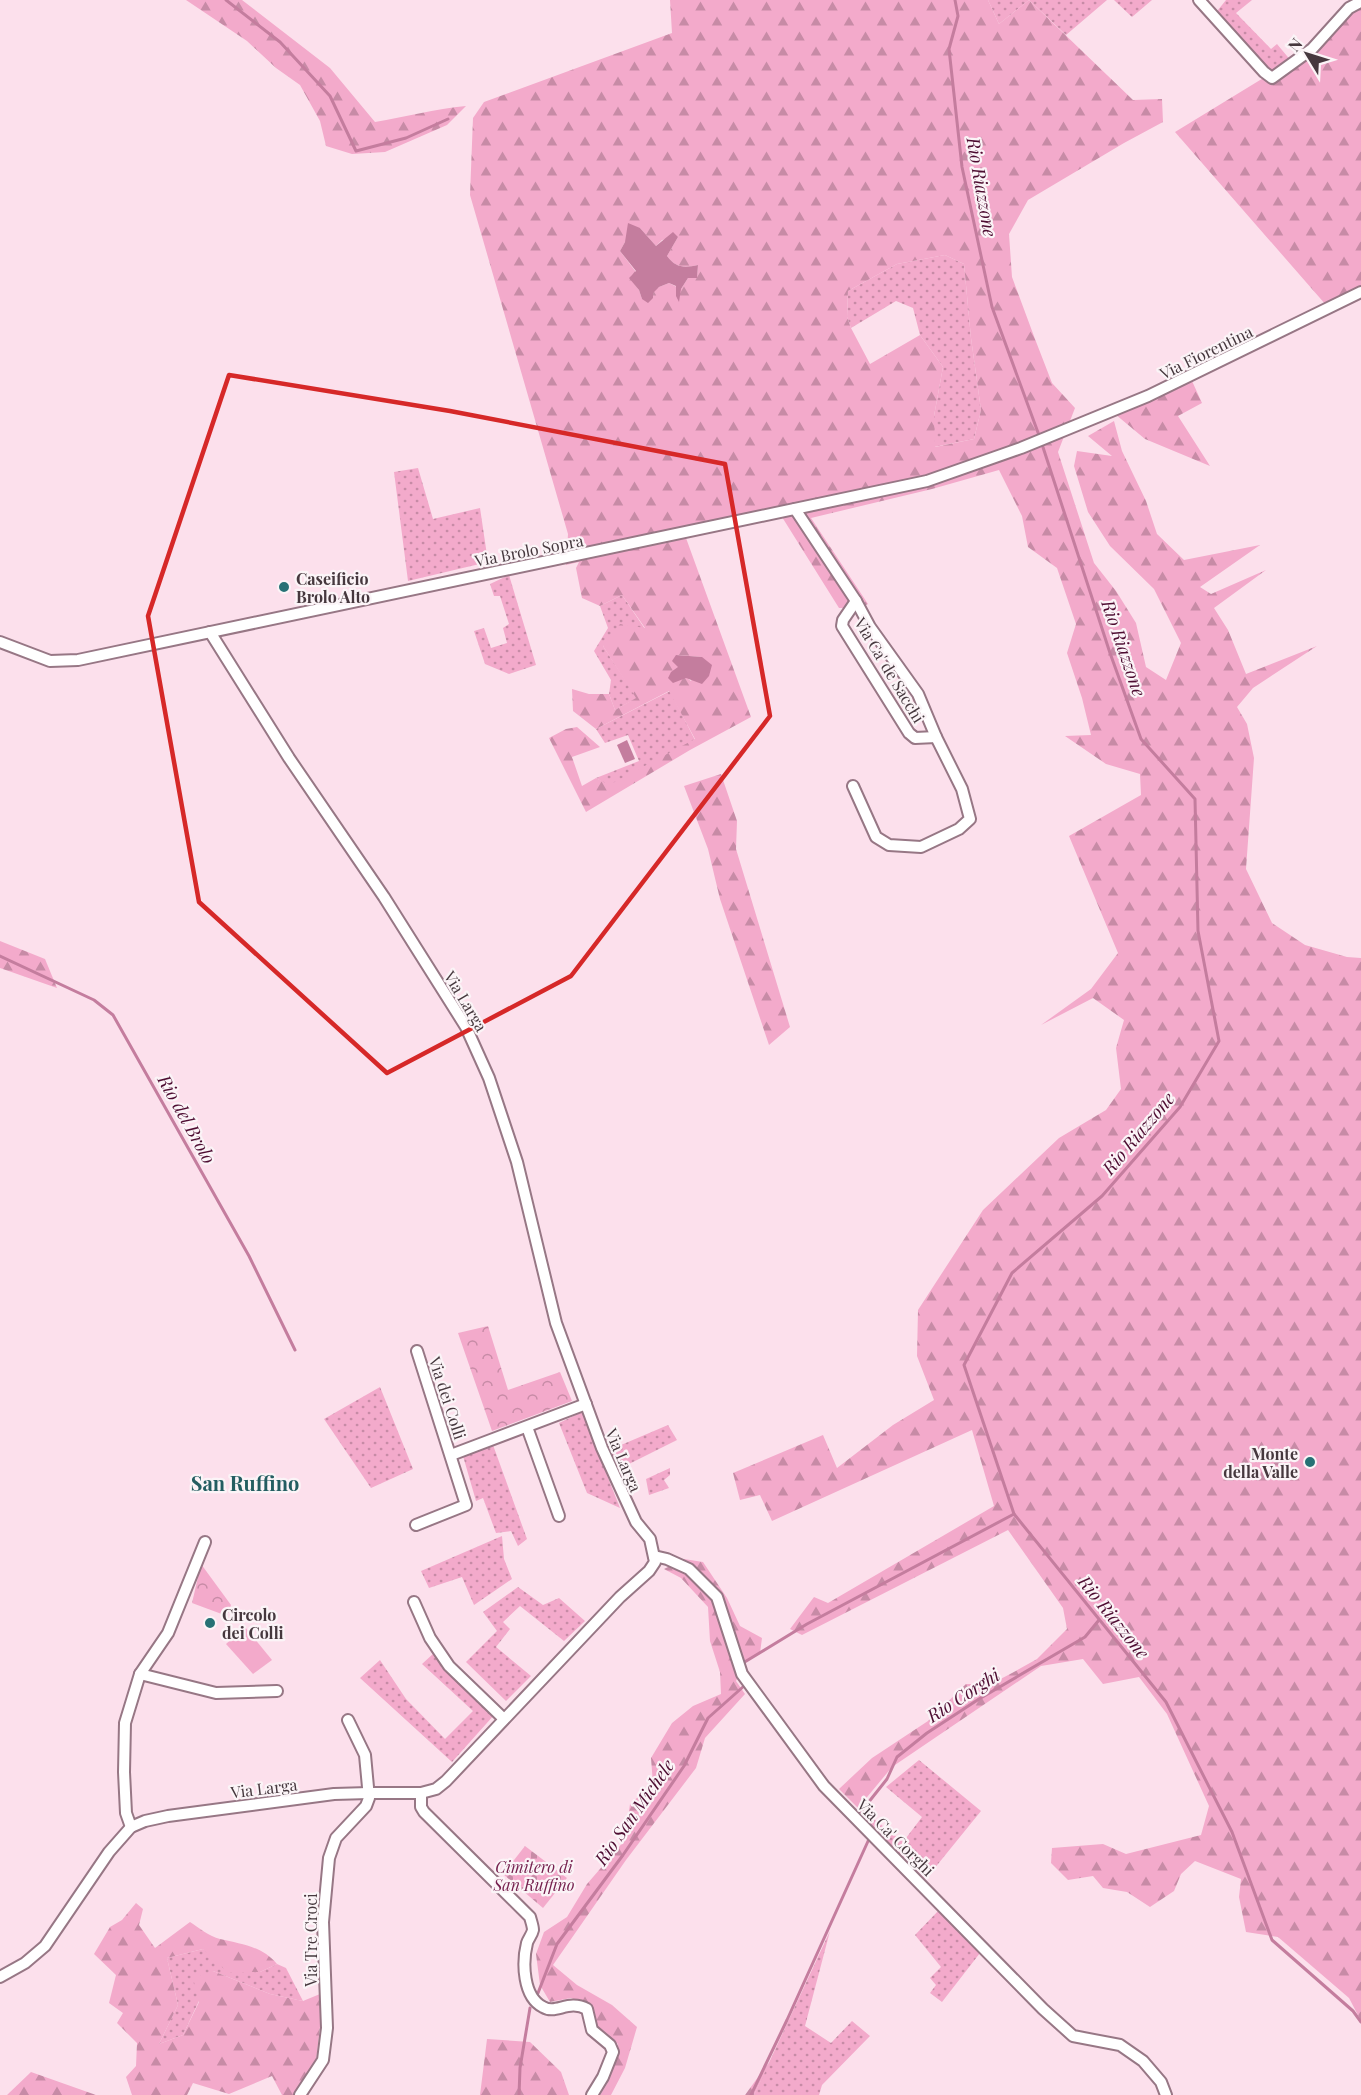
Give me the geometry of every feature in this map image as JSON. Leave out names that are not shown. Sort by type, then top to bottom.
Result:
[{"type":"street","points":[[1200,0],[1264,72],[1272,78],[1312,49],[1349,8],[1360,1],[1361,11]]},
{"type":"street","name":"Via Fiorentina","points":[[1060,433],[1180,382],[1361,292]]},
{"type":"street","name":"Via Brolo Sopra","points":[[0,642],[50,661],[64,662],[936,479],[1060,433]]},
{"type":"street","name":"Via Ca' de Sacchi","points":[[795,509],[856,601],[870,627],[918,694],[962,789],[970,819],[959,829],[921,848],[889,845],[876,837],[853,786]]},
{"type":"street","name":"Via Ca' de Sacchi","points":[[856,601],[843,620],[842,626],[909,733],[915,738],[936,737]]},
{"type":"street","name":"Via Larga","points":[[131,1827],[168,1816],[334,1794],[421,1793],[436,1789],[620,1598],[649,1571],[655,1562],[650,1539],[636,1522],[602,1448],[556,1323],[517,1162],[489,1077],[466,1027],[384,897],[289,758],[210,632]]},
{"type":"street","name":"Via dei Colli","points":[[416,1525],[466,1505],[417,1352]]},
{"type":"street","name":"Via dei Colli","points":[[451,1455],[586,1404]]},
{"type":"street","points":[[527,1427],[559,1516]]},
{"type":"street","points":[[0,1977],[25,1963],[45,1946],[110,1852],[131,1827],[126,1813],[123,1758],[125,1723],[140,1674],[168,1632],[205,1542]]},
{"type":"street","name":"Via Ca' Corghi","points":[[654,1556],[689,1569],[717,1597],[742,1674],[824,1786],[1043,2009],[1073,2036],[1120,2045],[1143,2061],[1161,2082],[1166,2095]]},
{"type":"street","points":[[414,1602],[430,1638],[449,1666],[504,1719]]},
{"type":"street","points":[[140,1674],[216,1693],[277,1691]]},
{"type":"street","points":[[348,1720],[365,1755],[369,1792]]},
{"type":"street","name":"Via Tre Croci","points":[[300,2095],[323,2060],[327,2028],[323,1922],[329,1858],[336,1838],[366,1806],[369,1792]]},
{"type":"street","points":[[421,1793],[421,1807],[424,1812],[530,1917],[533,1930],[527,1944],[526,1983],[532,1999],[544,2009],[555,2009],[568,2004],[578,2004],[587,2008],[592,2030],[610,2045],[613,2052],[603,2077],[592,2095]]},
{"type":"highlighted area","points":[[229,375],[450,411],[725,464],[770,716],[571,976],[387,1073],[199,902],[148,616]]},
{"type":"green space","points":[[186,0],[242,0],[330,68],[375,122],[466,106],[447,125],[385,152],[352,154],[326,146],[320,121],[300,85],[276,68],[247,41]]},
{"type":"green space","points":[[670,0],[988,0],[999,24],[1029,0],[1133,100],[1162,99],[1163,122],[1028,200],[1009,234],[1012,277],[1052,383],[1075,408],[1058,452],[1094,563],[1116,591],[1136,623],[1146,667],[1166,680],[1181,643],[1154,589],[1110,546],[1088,512],[1074,466],[1077,451],[1112,456],[1088,436],[1114,421],[1122,451],[1146,501],[1157,534],[1184,560],[1260,545],[1200,587],[1211,594],[1266,570],[1214,608],[1228,630],[1246,674],[1317,646],[1253,688],[1237,707],[1247,724],[1254,758],[1246,869],[1272,923],[1305,945],[1347,957],[1361,958],[1361,2021],[1349,1998],[1278,1937],[1246,1932],[1239,1897],[1241,1879],[1195,1861],[1181,1874],[1174,1891],[1150,1907],[1127,1892],[1103,1888],[1093,1876],[1068,1880],[1051,1863],[1052,1848],[1103,1844],[1126,1854],[1201,1835],[1209,1806],[1167,1714],[1139,1677],[1103,1684],[1083,1659],[1041,1666],[892,1767],[858,1808],[839,1789],[872,1758],[928,1721],[966,1684],[991,1684],[1037,1659],[1067,1629],[1063,1608],[1008,1530],[802,1635],[790,1629],[814,1597],[828,1603],[994,1506],[972,1430],[772,1521],[760,1495],[740,1500],[733,1473],[823,1435],[837,1468],[893,1425],[934,1400],[917,1356],[918,1310],[983,1210],[1059,1138],[1106,1110],[1121,1089],[1116,1048],[1124,1020],[1093,998],[1041,1025],[1091,989],[1118,953],[1069,836],[1141,795],[1140,774],[1106,764],[1065,736],[1091,735],[1067,653],[1076,624],[1057,568],[1028,547],[1022,516],[999,470],[932,489],[811,518],[868,604],[860,608],[839,608],[782,517],[686,538],[751,717],[690,750],[586,812],[549,738],[566,729],[577,727],[600,747],[572,757],[582,786],[596,778],[609,785],[695,739],[669,691],[596,729],[573,711],[572,689],[589,694],[609,694],[615,710],[636,698],[603,646],[620,624],[645,628],[622,595],[600,606],[582,598],[576,568],[579,562],[566,565],[568,534],[470,195],[473,118],[484,102],[672,33]],"holes":[[[640,228],[656,246],[662,240],[678,237],[667,256],[681,266],[698,265],[697,277],[688,278],[681,289],[669,283],[642,299],[639,290],[630,278],[636,272],[620,251],[625,242]],[[945,255],[964,264],[981,410],[974,439],[935,447],[934,416],[943,367],[920,335],[870,364],[851,328],[847,317],[848,291],[897,264]],[[676,655],[702,657],[691,681],[686,677],[677,680]]]},
{"type":"green space","points":[[988,0],[1029,0],[999,24]]},
{"type":"green space","points":[[1029,0],[1107,0],[1066,35]]},
{"type":"green space","points":[[1114,0],[1152,0],[1132,17]]},
{"type":"green space","points":[[1226,0],[1252,0],[1236,13],[1271,49],[1277,44],[1292,62],[1265,77],[1210,20]]},
{"type":"green space","points":[[1353,0],[1361,0],[1361,288],[1326,305],[1175,132],[1316,49]]},
{"type":"green space","points":[[945,255],[964,264],[981,410],[974,439],[934,447],[934,416],[943,367],[920,335],[913,308],[896,301],[851,328],[847,317],[848,291],[897,264]]},
{"type":"green space","points":[[1192,381],[1202,403],[1178,416],[1210,466],[1145,439],[1115,414]]},
{"type":"green space","points":[[418,468],[433,519],[480,508],[488,562],[408,581],[394,472]]},
{"type":"green space","points":[[509,575],[536,665],[509,674],[485,664],[474,631],[484,628],[491,648],[507,643],[503,628],[509,624],[500,596],[494,596],[490,584]]},
{"type":"green space","points":[[622,595],[645,629],[603,646],[637,698],[615,710],[609,694],[611,680],[594,651],[608,628],[600,606]]},
{"type":"green space","points":[[670,691],[695,740],[609,786],[596,778],[639,761],[628,735],[605,743],[596,729]]},
{"type":"green space","points":[[721,774],[737,821],[736,849],[790,1027],[769,1045],[720,899],[708,849],[684,786]]},
{"type":"green space","points":[[0,941],[45,959],[57,988],[0,968]]},
{"type":"green space","points":[[488,1326],[508,1390],[560,1372],[572,1401],[492,1431],[458,1333]]},
{"type":"green space","points":[[380,1387],[413,1469],[371,1488],[324,1419]]},
{"type":"green space","points":[[582,1412],[620,1508],[587,1493],[559,1423]]},
{"type":"green space","points":[[668,1425],[677,1440],[617,1470],[607,1451]]},
{"type":"green space","points":[[493,1445],[527,1539],[518,1546],[511,1531],[496,1533],[483,1498],[476,1501],[463,1456]]},
{"type":"green space","points":[[670,1468],[670,1475],[664,1480],[669,1488],[649,1495],[646,1479]]},
{"type":"green space","points":[[502,1536],[504,1559],[512,1579],[474,1605],[462,1577],[429,1588],[421,1571]]},
{"type":"green space","points":[[684,1559],[703,1562],[727,1598],[740,1626],[762,1638],[760,1653],[746,1661],[736,1681],[745,1694],[705,1738],[696,1768],[626,1860],[553,1965],[577,1985],[612,2005],[637,2027],[625,2068],[611,2095],[600,2095],[607,2084],[618,2044],[599,2029],[591,2006],[571,1998],[550,2002],[540,1985],[536,1954],[544,1932],[567,1917],[587,1884],[625,1840],[630,1804],[653,1784],[651,1758],[672,1723],[693,1706],[721,1694],[720,1672],[710,1641],[708,1607],[681,1578],[664,1569]]},
{"type":"green space","points":[[201,1564],[231,1605],[227,1616],[192,1603]]},
{"type":"green space","points":[[518,1587],[543,1605],[559,1598],[585,1621],[564,1641],[520,1606],[503,1622],[510,1629],[496,1647],[531,1676],[506,1701],[466,1662],[497,1631],[483,1612]]},
{"type":"green space","points":[[245,1627],[272,1660],[253,1674],[226,1644]]},
{"type":"green space","points":[[434,1653],[442,1668],[495,1714],[452,1762],[360,1678],[380,1660],[406,1699],[445,1739],[473,1711],[422,1664]]},
{"type":"green space","points":[[919,1760],[981,1811],[925,1880],[860,1817],[864,1811],[903,1842],[922,1817],[886,1787]]},
{"type":"green space","name":"Cimitero di San Ruffino","points":[[525,1846],[567,1878],[543,1908],[503,1874]]},
{"type":"green space","points":[[136,1903],[143,1909],[139,1925],[155,1948],[190,1922],[216,1938],[258,1949],[277,1964],[260,1972],[227,1972],[203,1949],[167,1958],[178,2005],[159,2044],[183,2035],[199,2002],[193,1978],[213,1971],[270,1994],[303,2001],[320,1994],[320,2027],[316,2061],[294,2095],[282,2095],[272,2076],[229,2094],[193,2083],[187,2095],[132,2095],[126,2077],[136,2066],[137,2043],[117,2023],[123,2013],[109,2003],[116,1975],[94,1954],[110,1927],[122,1920]]},
{"type":"green space","points":[[939,1910],[980,1953],[942,2002],[930,1993],[936,1985],[930,1978],[941,1967],[915,1935]]},
{"type":"green space","points":[[830,1931],[805,2026],[831,2043],[852,2021],[870,2036],[822,2085],[819,2095],[754,2095]]},
{"type":"green space","points":[[203,1949],[260,1972],[277,1964],[286,1968],[303,2001],[270,1994],[213,1971],[183,2035],[159,2044],[178,2005],[167,1958]]},
{"type":"green space","points":[[487,2039],[530,2042],[561,2072],[569,2095],[480,2095]]},
{"type":"green space","points":[[770,2062],[754,2095],[745,2095],[767,2065]]},
{"type":"green space","points":[[31,2072],[96,2095],[7,2095]]},
{"type":"shaded area","points":[[628,223],[640,228],[656,246],[673,232],[678,237],[667,256],[681,266],[698,265],[697,278],[688,278],[681,289],[679,302],[676,296],[676,286],[669,283],[659,287],[648,303],[642,299],[639,290],[629,278],[636,271],[620,251],[625,242]]},
{"type":"shaded area","points":[[676,655],[702,657],[712,665],[709,676],[702,684],[686,678],[673,683],[668,678],[671,672],[678,667],[672,661]]},
{"type":"shaded area","points":[[627,740],[635,759],[625,763],[617,745]]},
{"type":"waterway","points":[[226,0],[280,42],[330,96],[356,151],[406,138],[448,119]]},
{"type":"waterway","name":"Rio Riazzone","points":[[955,0],[958,16],[949,49],[962,167],[992,307],[1040,438],[1110,653],[1141,739],[1195,799],[1198,931],[1219,1041],[1180,1107],[1102,1196],[1012,1273],[964,1365],[1014,1514],[1166,1702],[1232,1832],[1272,1940],[1353,2011],[1361,2022]]},
{"type":"waterway","name":"Rio del Brolo","points":[[0,956],[94,1000],[113,1015],[249,1256],[295,1350]]},
{"type":"waterway","name":"Rio San Michele","points":[[743,1663],[807,1624],[1014,1514]]},
{"type":"waterway","name":"Rio Corghi","points":[[860,1813],[887,1779],[897,1757],[927,1733],[979,1699],[1085,1637],[1099,1620]]},
{"type":"waterway","name":"Rio San Michele","points":[[538,1993],[557,1944],[623,1855],[684,1766],[708,1718],[744,1686]]},
{"type":"waterway","name":"Rio Corghi","points":[[751,2095],[869,1839]]},
{"type":"waterway","name":"Rio San Michele","points":[[519,2095],[520,2068],[530,2008]]},
{"type":"place","name":"Caseificio Brolo Alto","points":[[284,587]]},
{"type":"place","name":"Monte della Valle","points":[[1310,1462]]},
{"type":"place","name":"Circolo dei Colli","points":[[210,1623]]},
{"type":"district","name":"San Ruffino","points":[[245,1482]]}]
